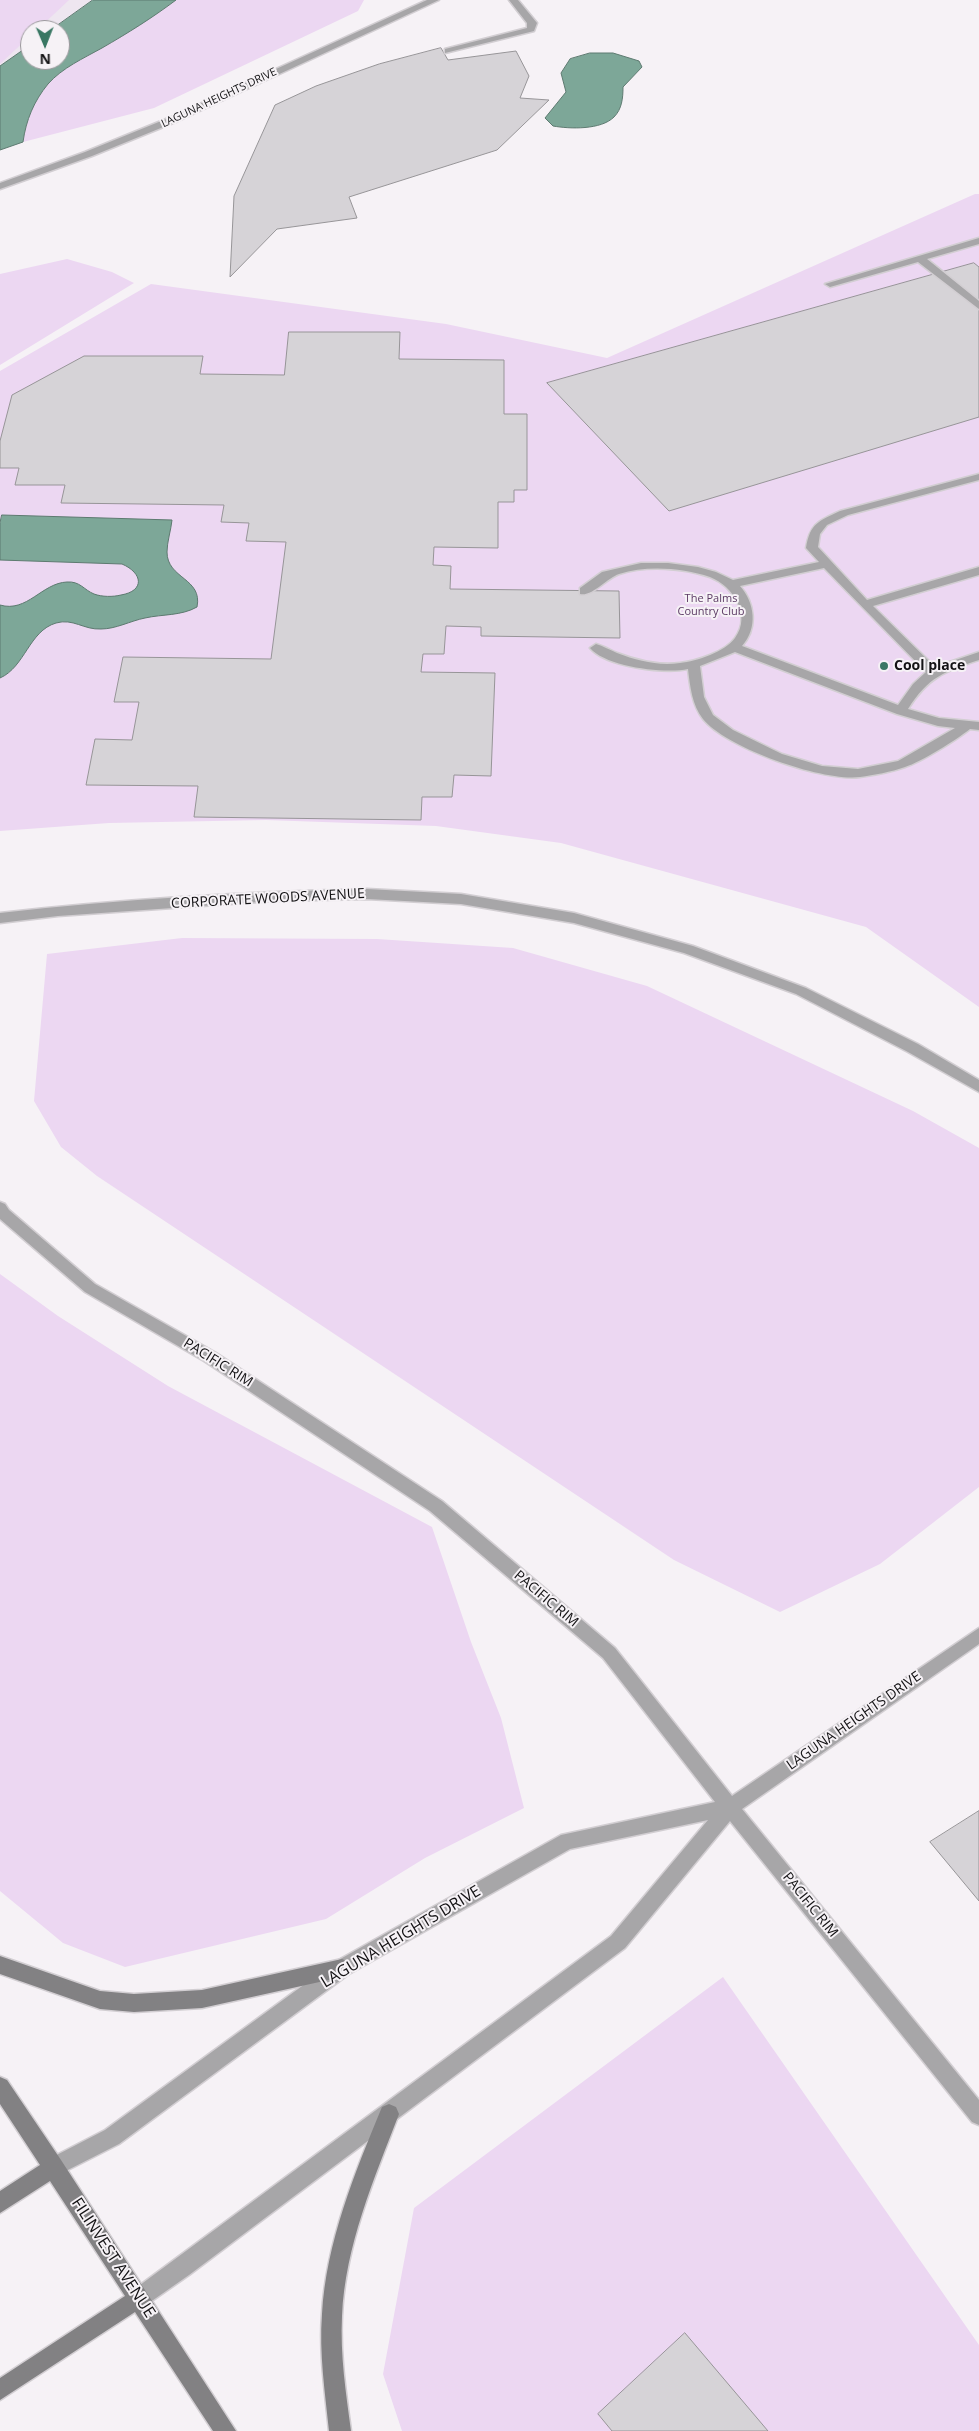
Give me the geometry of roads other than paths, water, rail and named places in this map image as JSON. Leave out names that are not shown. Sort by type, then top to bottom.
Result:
[{"type":"main road","points":[[0,1966],[100,2000],[134,2003],[202,1999],[342,1968]]},
{"type":"main road","name":"FILINVEST AVENUE","points":[[0,2087],[225,2431]]},
{"type":"main road","points":[[340,2431],[332,2352],[333,2300],[343,2239],[389,2114]]},
{"type":"main road","points":[[0,2203],[54,2168]]},
{"type":"main road","points":[[0,2390],[139,2298]]},
{"type":"street","name":"LAGUNA HEIGHTS DRIVE","points":[[0,186],[88,156],[231,94],[336,43],[435,0]]},
{"type":"street","points":[[448,51],[526,32],[530,29],[532,23],[513,0]]},
{"type":"street","points":[[830,284],[979,241]]},
{"type":"street","points":[[920,258],[979,306]]},
{"type":"street","points":[[933,672],[812,548],[814,533],[823,523],[844,513],[979,477]]},
{"type":"street","points":[[732,584],[826,564]]},
{"type":"street","points":[[584,591],[605,575],[636,567],[668,566],[705,572],[732,584],[745,605],[748,626],[734,647],[694,665],[659,668],[624,662],[596,648]]},
{"type":"street","points":[[865,604],[979,570]]},
{"type":"street","points":[[734,647],[901,711],[938,722],[965,727],[979,726]]},
{"type":"street","points":[[901,711],[919,682],[933,672],[979,656]]},
{"type":"street","points":[[694,665],[698,697],[708,717],[729,733],[778,757],[821,770],[858,773],[902,764],[965,727]]},
{"type":"street","name":"CORPORATE WOODS AVENUE","points":[[0,918],[58,911],[273,896],[367,894],[461,899],[574,918],[688,949],[800,991],[913,1048],[979,1087]]},
{"type":"street","name":"PACIFIC RIM","points":[[0,1208],[4,1214],[90,1288],[210,1357],[436,1506],[609,1653],[730,1807],[979,2114]]},
{"type":"street","name":"LAGUNA HEIGHTS DRIVE","points":[[139,2298],[618,1942],[730,1807],[979,1635]]},
{"type":"street","name":"LAGUNA HEIGHTS DRIVE","points":[[54,2168],[112,2137],[342,1968],[566,1841],[730,1807]]},
{"type":"place","name":"Cool place","points":[[884,666]]},
{"type":"park label","name":"The Palms Country Club","points":[[711,605]]}]
